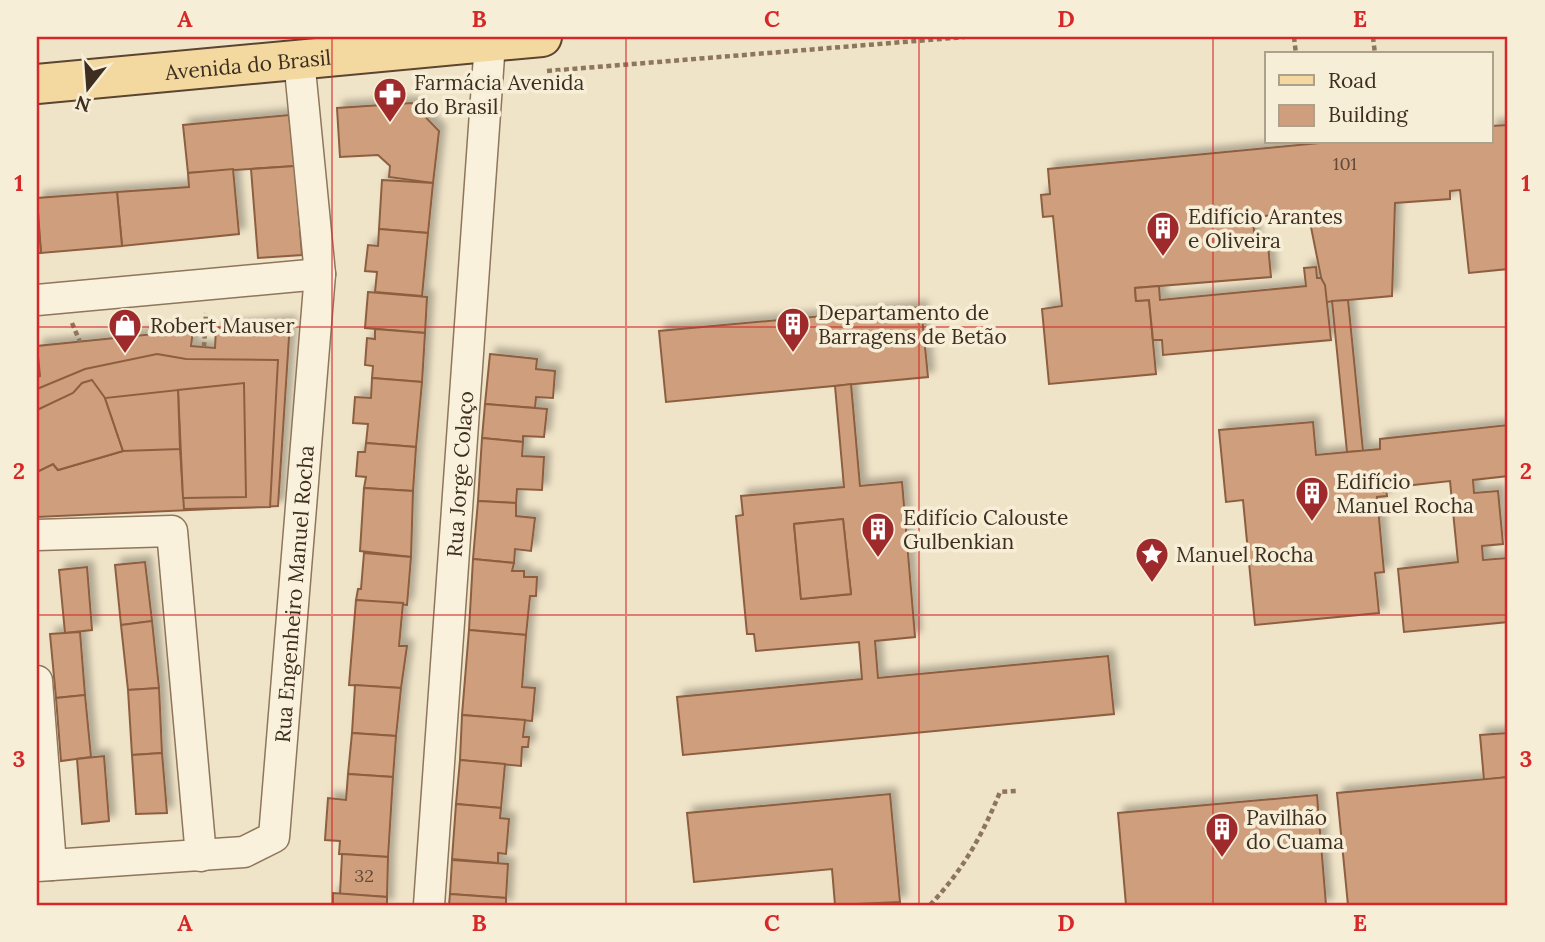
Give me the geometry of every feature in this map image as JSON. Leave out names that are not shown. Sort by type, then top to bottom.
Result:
[{"type":"main road","name":"Avenida do Brasil","points":[[37,83],[490,42],[541,54]]},
{"type":"street","name":"Rua Jorge Colaço","points":[[429,905],[490,42]]},
{"type":"street","name":"Rua Engenheiro Manuel Rocha","points":[[37,681],[44,866],[244,852],[274,837],[320,274],[299,59]]},
{"type":"street","points":[[37,300],[320,274]]},
{"type":"street","points":[[37,535],[172,531],[201,856]]},
{"type":"path","points":[[541,54],[965,37]]},
{"type":"path","points":[[204,347],[206,313]]},
{"type":"path","points":[[71,319],[80,342]]},
{"type":"path","points":[[930,905],[958,875],[983,836],[1000,792],[1017,791]]},
{"type":"building","points":[[412,103],[439,131],[433,183],[389,177],[390,166],[378,155],[340,157],[337,108]]},
{"type":"building","points":[[289,115],[295,166],[188,173],[183,125]]},
{"type":"building","name":"Edifício Arantes e Oliveira","points":[[1508,125],[1508,269],[1469,273],[1460,190],[1450,191],[1450,199],[1395,203],[1392,296],[1326,302],[1308,212],[1253,217],[1255,246],[1268,245],[1271,277],[1135,288],[1136,301],[1149,300],[1156,374],[1049,384],[1042,309],[1062,306],[1053,216],[1043,217],[1041,195],[1050,194],[1048,169],[1309,144],[1492,144],[1492,126]]},
{"type":"building","points":[[295,166],[302,255],[258,258],[251,169]]},
{"type":"building","points":[[233,169],[239,234],[122,246],[117,192],[189,187],[188,173]]},
{"type":"building","points":[[382,180],[433,183],[428,233],[379,229]]},
{"type":"building","points":[[117,192],[122,246],[41,253],[37,198]]},
{"type":"building","points":[[37,207],[41,253],[37,253]]},
{"type":"building","points":[[379,229],[428,233],[422,296],[375,292],[377,272],[365,271],[368,245],[378,246]]},
{"type":"building","points":[[1316,267],[1317,278],[1321,278],[1325,285],[1331,340],[1163,355],[1162,340],[1153,340],[1149,300],[1136,301],[1135,288],[1159,286],[1160,300],[1306,286],[1304,268]]},
{"type":"building","points":[[368,292],[427,297],[425,333],[365,328]]},
{"type":"building","points":[[1348,300],[1363,451],[1347,452],[1332,301]]},
{"type":"building","name":"Departamento de Barragens de Betão","points":[[921,307],[928,377],[666,402],[659,331]]},
{"type":"building","points":[[290,322],[278,506],[37,517],[37,377],[40,376],[37,346],[193,330],[191,346],[215,348],[216,328]]},
{"type":"building","points":[[375,329],[425,333],[422,382],[372,378],[373,366],[365,365],[367,338],[375,339]]},
{"type":"building","points":[[157,354],[186,359],[278,360],[270,507],[184,509],[180,449],[130,449],[58,470],[53,464],[37,472],[37,389],[85,369]]},
{"type":"building","points":[[490,354],[537,359],[536,369],[555,371],[553,398],[536,397],[535,408],[485,404]]},
{"type":"building","points":[[372,378],[422,382],[416,447],[366,443],[368,424],[353,423],[355,397],[371,398]]},
{"type":"building","points":[[92,380],[105,398],[123,451],[58,470],[53,464],[37,472],[37,410],[73,393],[82,383]]},
{"type":"building","points":[[244,383],[246,497],[183,498],[178,390]]},
{"type":"building","name":"Edifício Calouste Gulbenkian","points":[[851,384],[860,486],[902,482],[915,637],[875,641],[878,678],[1108,656],[1114,714],[683,755],[677,697],[862,679],[859,642],[756,651],[754,634],[747,634],[736,516],[743,515],[741,496],[844,487],[835,386]],"holes":[[[843,519],[851,594],[801,599],[794,524]]]},
{"type":"building","points":[[178,390],[180,449],[123,451],[105,398]]},
{"type":"building","points":[[485,404],[547,409],[544,437],[523,436],[523,442],[482,438]]},
{"type":"building","name":"Edifício Manuel Rocha","points":[[1313,422],[1316,455],[1380,449],[1380,439],[1508,425],[1508,476],[1473,480],[1474,493],[1498,491],[1503,544],[1482,546],[1483,560],[1508,558],[1508,622],[1404,632],[1398,569],[1458,562],[1450,481],[1386,488],[1387,496],[1377,497],[1384,572],[1375,573],[1379,613],[1255,625],[1243,500],[1226,502],[1219,430]]},
{"type":"building","points":[[482,438],[523,442],[522,456],[544,457],[542,490],[517,489],[516,503],[478,501]]},
{"type":"building","points":[[366,443],[416,447],[413,491],[364,488],[366,477],[356,476],[358,452],[365,452]]},
{"type":"building","points":[[364,488],[413,491],[411,557],[360,551]]},
{"type":"building","points":[[478,501],[516,503],[516,516],[535,518],[531,551],[515,549],[514,563],[473,559]]},
{"type":"building","points":[[843,519],[851,594],[801,599],[794,524]]},
{"type":"building","points":[[364,553],[411,557],[407,605],[356,600],[358,589],[361,589]]},
{"type":"building","points":[[473,559],[514,563],[512,571],[524,571],[524,577],[537,577],[536,596],[530,596],[526,635],[469,630]]},
{"type":"building","points":[[145,562],[152,621],[121,625],[115,565]]},
{"type":"building","points":[[87,567],[92,630],[65,633],[59,570]]},
{"type":"building","points":[[356,600],[403,603],[399,646],[407,646],[401,688],[349,685]]},
{"type":"building","points":[[152,621],[159,688],[128,690],[121,625]]},
{"type":"building","points":[[469,630],[526,635],[522,687],[535,688],[532,721],[462,715]]},
{"type":"building","points":[[80,632],[85,695],[56,698],[50,634]]},
{"type":"building","points":[[355,685],[401,688],[396,736],[352,733]]},
{"type":"building","points":[[159,688],[162,753],[132,755],[128,690]]},
{"type":"building","points":[[85,695],[91,757],[61,761],[56,698]]},
{"type":"building","points":[[462,715],[525,720],[523,737],[529,737],[528,747],[522,747],[521,766],[460,760]]},
{"type":"building","points":[[352,733],[396,736],[393,777],[348,774]]},
{"type":"building","points":[[1508,733],[1508,777],[1484,780],[1480,735]]},
{"type":"building","points":[[162,753],[167,813],[136,814],[132,755]]},
{"type":"building","points":[[104,756],[109,821],[82,824],[77,759]]},
{"type":"building","points":[[460,760],[505,764],[501,808],[456,804]]},
{"type":"building","points":[[348,774],[393,777],[388,857],[339,854],[340,841],[325,840],[328,798],[346,800]]},
{"type":"building","points":[[1508,777],[1508,905],[1348,905],[1337,793]]},
{"type":"building","points":[[890,794],[900,902],[835,905],[832,869],[694,882],[687,813]]},
{"type":"building","name":"Pavilhão do Cuama","points":[[1317,795],[1326,905],[1126,905],[1118,813]]},
{"type":"building","points":[[456,804],[501,808],[500,818],[509,819],[506,854],[498,853],[498,863],[452,859]]},
{"type":"building","points":[[342,854],[388,857],[387,897],[340,894]]},
{"type":"building","points":[[452,860],[508,864],[506,898],[450,894]]},
{"type":"building","points":[[333,893],[387,897],[387,905],[333,905]]},
{"type":"building","points":[[450,894],[506,898],[506,905],[449,905]]},
{"type":"place","name":"Farmácia Avenida do Brasil","points":[[390,124]]},
{"type":"place","name":"Edifício Arantes e Oliveira","points":[[1163,258]]},
{"type":"place","name":"Departamento de Barragens de Betão","points":[[793,354]]},
{"type":"place","name":"Robert Mauser","points":[[125,355]]},
{"type":"place","name":"Edifício Manuel Rocha","points":[[1312,523]]},
{"type":"place","name":"Edifício Calouste Gulbenkian","points":[[878,559]]},
{"type":"place","name":"Manuel Rocha","points":[[1152,584]]},
{"type":"place","name":"Pavilhão do Cuama","points":[[1222,859]]}]
